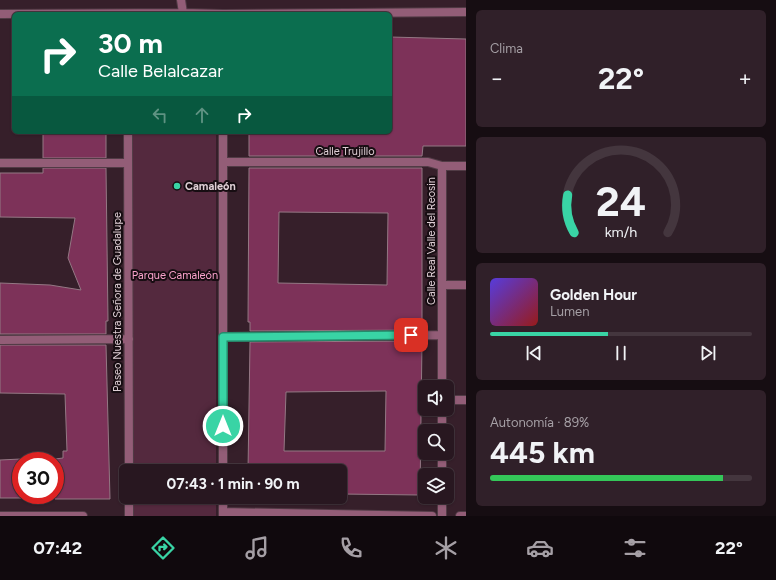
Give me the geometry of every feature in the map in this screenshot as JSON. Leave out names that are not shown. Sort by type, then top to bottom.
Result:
[{"type":"street","points":[[181,0],[183,12]]},
{"type":"street","points":[[392,13],[466,12]]},
{"type":"street","points":[[0,14],[12,14]]},
{"type":"street","name":"Paseo Nuestra Señora de Guadalupe","points":[[128,134],[129,464]]},
{"type":"street","points":[[223,134],[223,464]]},
{"type":"street","name":"Calle Trujillo","points":[[223,162],[428,162],[442,166],[466,166]]},
{"type":"street","points":[[0,163],[128,163]]},
{"type":"street","name":"Calle Real Valle del Reosin","points":[[442,166],[442,380]]},
{"type":"street","points":[[442,285],[466,285]]},
{"type":"street","points":[[223,337],[442,334]]},
{"type":"street","points":[[0,340],[129,339]]},
{"type":"street","points":[[454,400],[466,400]]},
{"type":"street","points":[[129,504],[129,516]]},
{"type":"street","points":[[442,504],[442,516]]},
{"type":"street","points":[[223,514],[432,516]]},
{"type":"street","points":[[0,516],[84,516]]},
{"type":"street","points":[[460,516],[466,516]]},
{"type":"green space","name":"Parque Camaleón","points":[[133,134],[216,134],[216,464],[133,464]]},
{"type":"green space","points":[[133,504],[216,504],[216,516],[133,516]]},
{"type":"building","points":[[392,37],[466,39],[466,146],[423,146],[422,156],[249,156],[249,134],[392,134]]},
{"type":"building","points":[[43,134],[106,134],[106,158],[43,158]]},
{"type":"building","points":[[43,168],[106,168],[108,321],[106,321],[106,334],[0,334],[0,283],[50,285],[81,290],[68,258],[75,218],[0,217],[0,173],[43,173]]},
{"type":"building","points":[[249,168],[422,168],[422,330],[250,331],[250,322],[248,322]],"holes":[[[279,212],[388,213],[387,285],[278,283]]]},
{"type":"building","points":[[422,341],[421,380],[418,380],[418,416],[421,416],[421,424],[418,424],[418,460],[420,460],[420,468],[418,468],[418,495],[347,494],[347,464],[248,464],[250,342]],"holes":[[[386,391],[385,451],[284,451],[286,392]]]},
{"type":"building","points":[[0,345],[106,345],[110,499],[64,499],[63,451],[67,451],[65,394],[0,393]]},
{"type":"building","points":[[12,459],[12,498],[0,498],[0,460]]},
{"type":"place","name":"Camaleón","points":[[177,186]]},
{"type":"route","points":[[223,426],[223,337],[411,335]]}]
